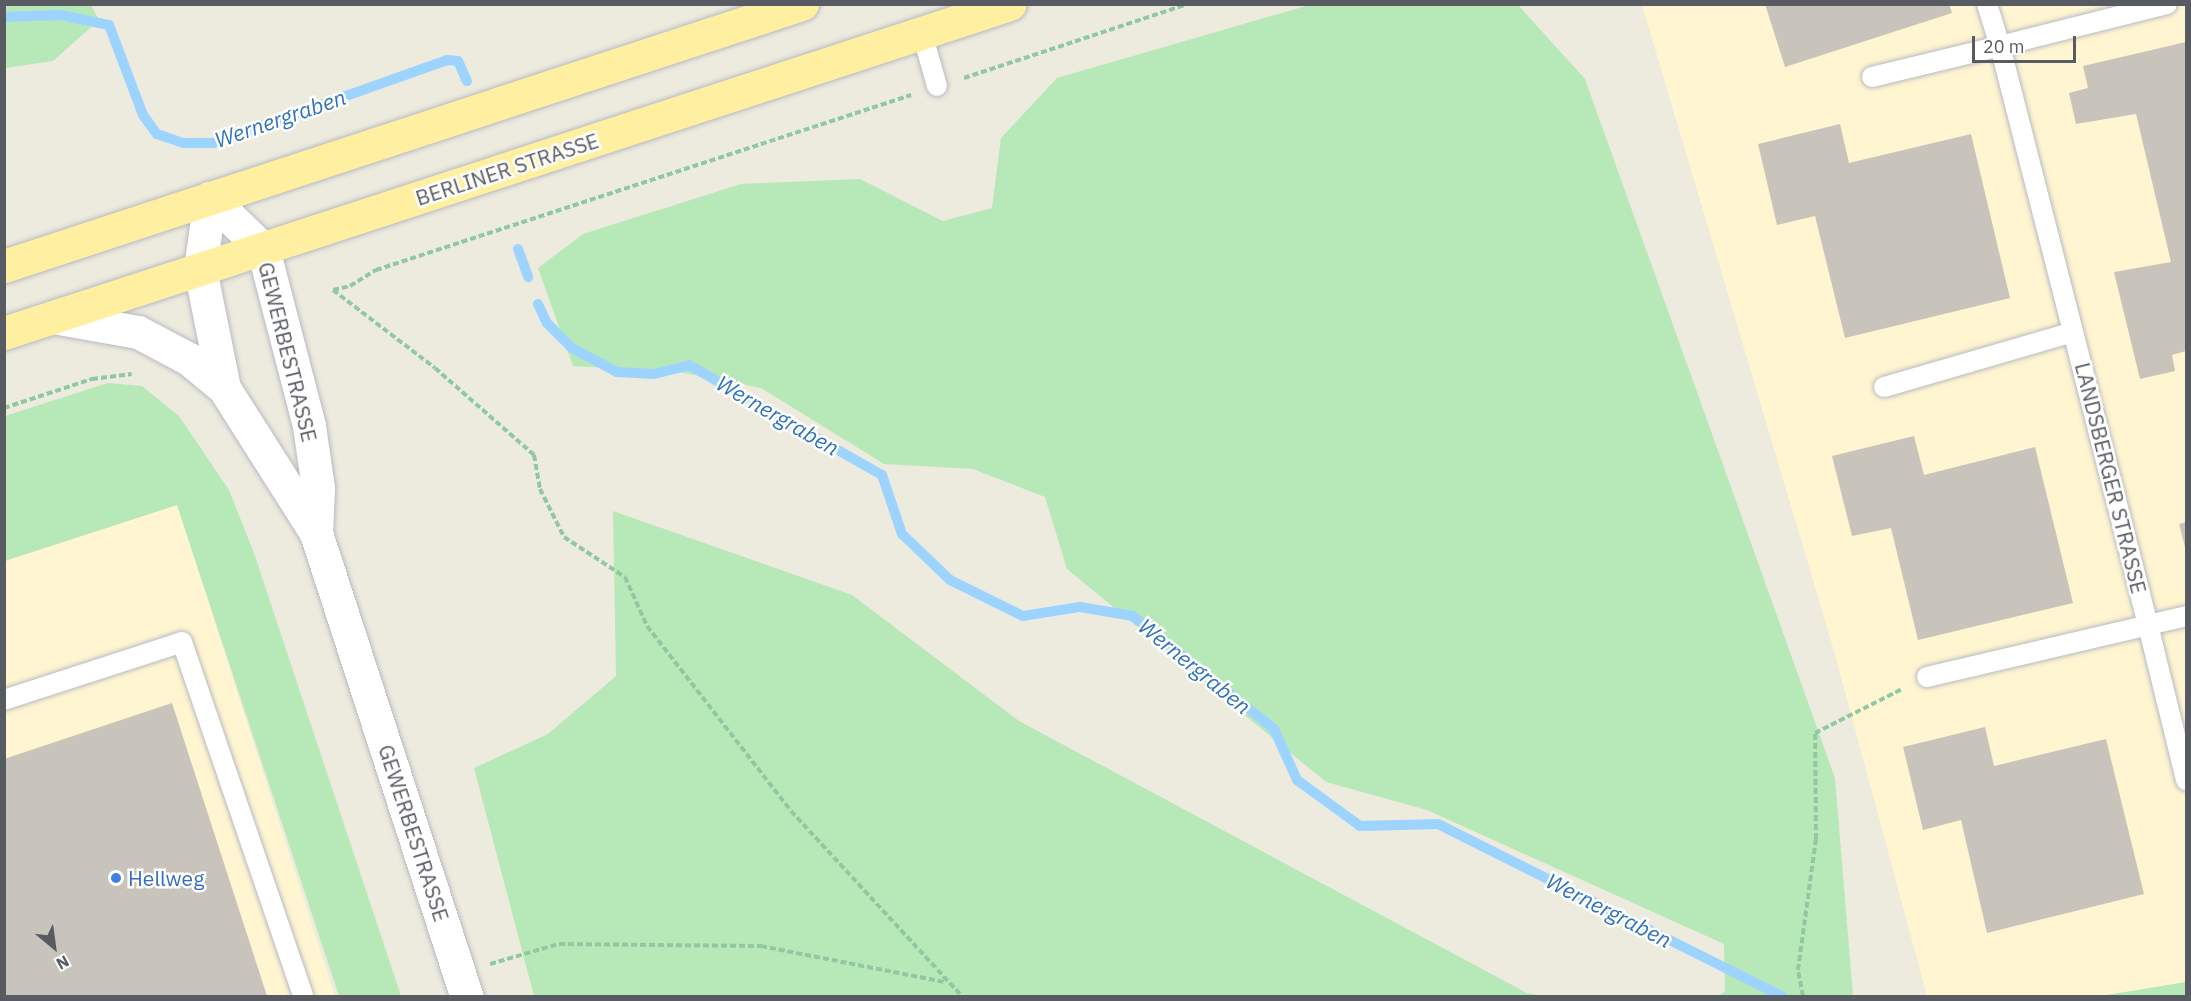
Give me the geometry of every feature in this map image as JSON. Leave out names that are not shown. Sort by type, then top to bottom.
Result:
[{"type":"main road","points":[[4,266],[802,4]]},
{"type":"main road","name":"BERLINER STRASSE","points":[[4,333],[1010,4]]},
{"type":"street","name":"GEWERBESTRASSE","points":[[210,198],[263,249],[309,426],[318,488],[316,533]]},
{"type":"street","name":"GEWERBESTRASSE","points":[[210,198],[200,270],[224,388],[316,533],[463,984]]},
{"type":"street","points":[[53,317],[138,333],[189,359],[224,388]]},
{"type":"lane","name":"LANDSBERGER STRASSE","points":[[1987,4],[2000,46],[2187,780]]},
{"type":"lane","points":[[1872,77],[2167,4]]},
{"type":"lane","points":[[922,33],[938,86]]},
{"type":"lane","points":[[1884,387],[2073,332]]},
{"type":"lane","points":[[1927,677],[2187,616]]},
{"type":"lane","points":[[4,700],[182,642],[303,996]]},
{"type":"path","points":[[962,996],[945,982],[791,811],[647,626],[625,577],[564,537],[540,489],[534,455],[435,368],[333,290],[351,286],[376,270],[1188,4]]},
{"type":"path","points":[[4,408],[92,379],[132,374]]},
{"type":"path","points":[[1803,996],[1798,970],[1816,839],[1815,733],[1927,677]]},
{"type":"path","points":[[463,984],[559,944],[760,946],[945,982]]},
{"type":"shaded area","points":[[1642,5],[2186,5],[2186,982],[2101,996],[1927,996],[1834,651]]},
{"type":"shaded area","points":[[177,505],[335,996],[5,996],[4,561]]},
{"type":"green space","points":[[5,4],[91,5],[99,20],[53,61],[5,68]]},
{"type":"green space","points":[[1313,4],[1518,5],[1585,79],[1835,778],[1853,996],[1719,996],[1725,991],[1724,944],[1427,810],[1326,782],[1067,569],[1045,497],[973,469],[884,464],[761,388],[679,372],[573,366],[538,268],[583,234],[741,184],[860,179],[943,221],[992,208],[1001,138],[1057,78]]},
{"type":"green space","points":[[108,383],[142,386],[179,416],[229,490],[254,553],[401,996],[339,996],[177,505],[5,561],[5,416]]},
{"type":"green space","points":[[613,511],[852,595],[1019,721],[1527,993],[1545,996],[534,996],[474,768],[548,734],[616,676]]},
{"type":"green space","points":[[2186,982],[2186,996],[2101,996]]},
{"type":"building","points":[[1765,4],[1949,4],[1952,13],[1785,67]]},
{"type":"building","points":[[2186,42],[2186,351],[2172,355],[2175,371],[2140,379],[2114,272],[2171,262],[2136,114],[2076,124],[2069,93],[2088,88],[2083,66]]},
{"type":"building","points":[[1840,124],[1849,163],[1971,134],[2010,298],[1845,338],[1815,216],[1777,225],[1758,144]]},
{"type":"building","points":[[1914,436],[1924,475],[2035,447],[2073,603],[1918,640],[1891,528],[1852,536],[1832,456]]},
{"type":"building","points":[[2186,522],[2186,551],[2179,524]]},
{"type":"building","name":"Hellweg","points":[[172,703],[267,996],[4,996],[4,759]]},
{"type":"building","points":[[1985,727],[1994,766],[2106,739],[2144,894],[1987,933],[1961,820],[1923,830],[1903,747]]},
{"type":"waterway","name":"Wernergraben","points":[[4,17],[61,15],[109,25],[143,115],[157,134],[183,143],[213,143],[447,60],[458,61],[467,81]]},
{"type":"waterway","name":"Wernergraben","points":[[518,249],[528,277]]},
{"type":"waterway","name":"Wernergraben","points":[[538,304],[547,323],[572,348],[617,372],[654,374],[689,365],[882,475],[902,534],[950,580],[1023,616],[1080,607],[1133,616],[1274,729],[1297,780],[1360,826],[1438,824],[1782,996]]},
{"type":"place","name":"Hellweg","points":[[116,878]]}]
